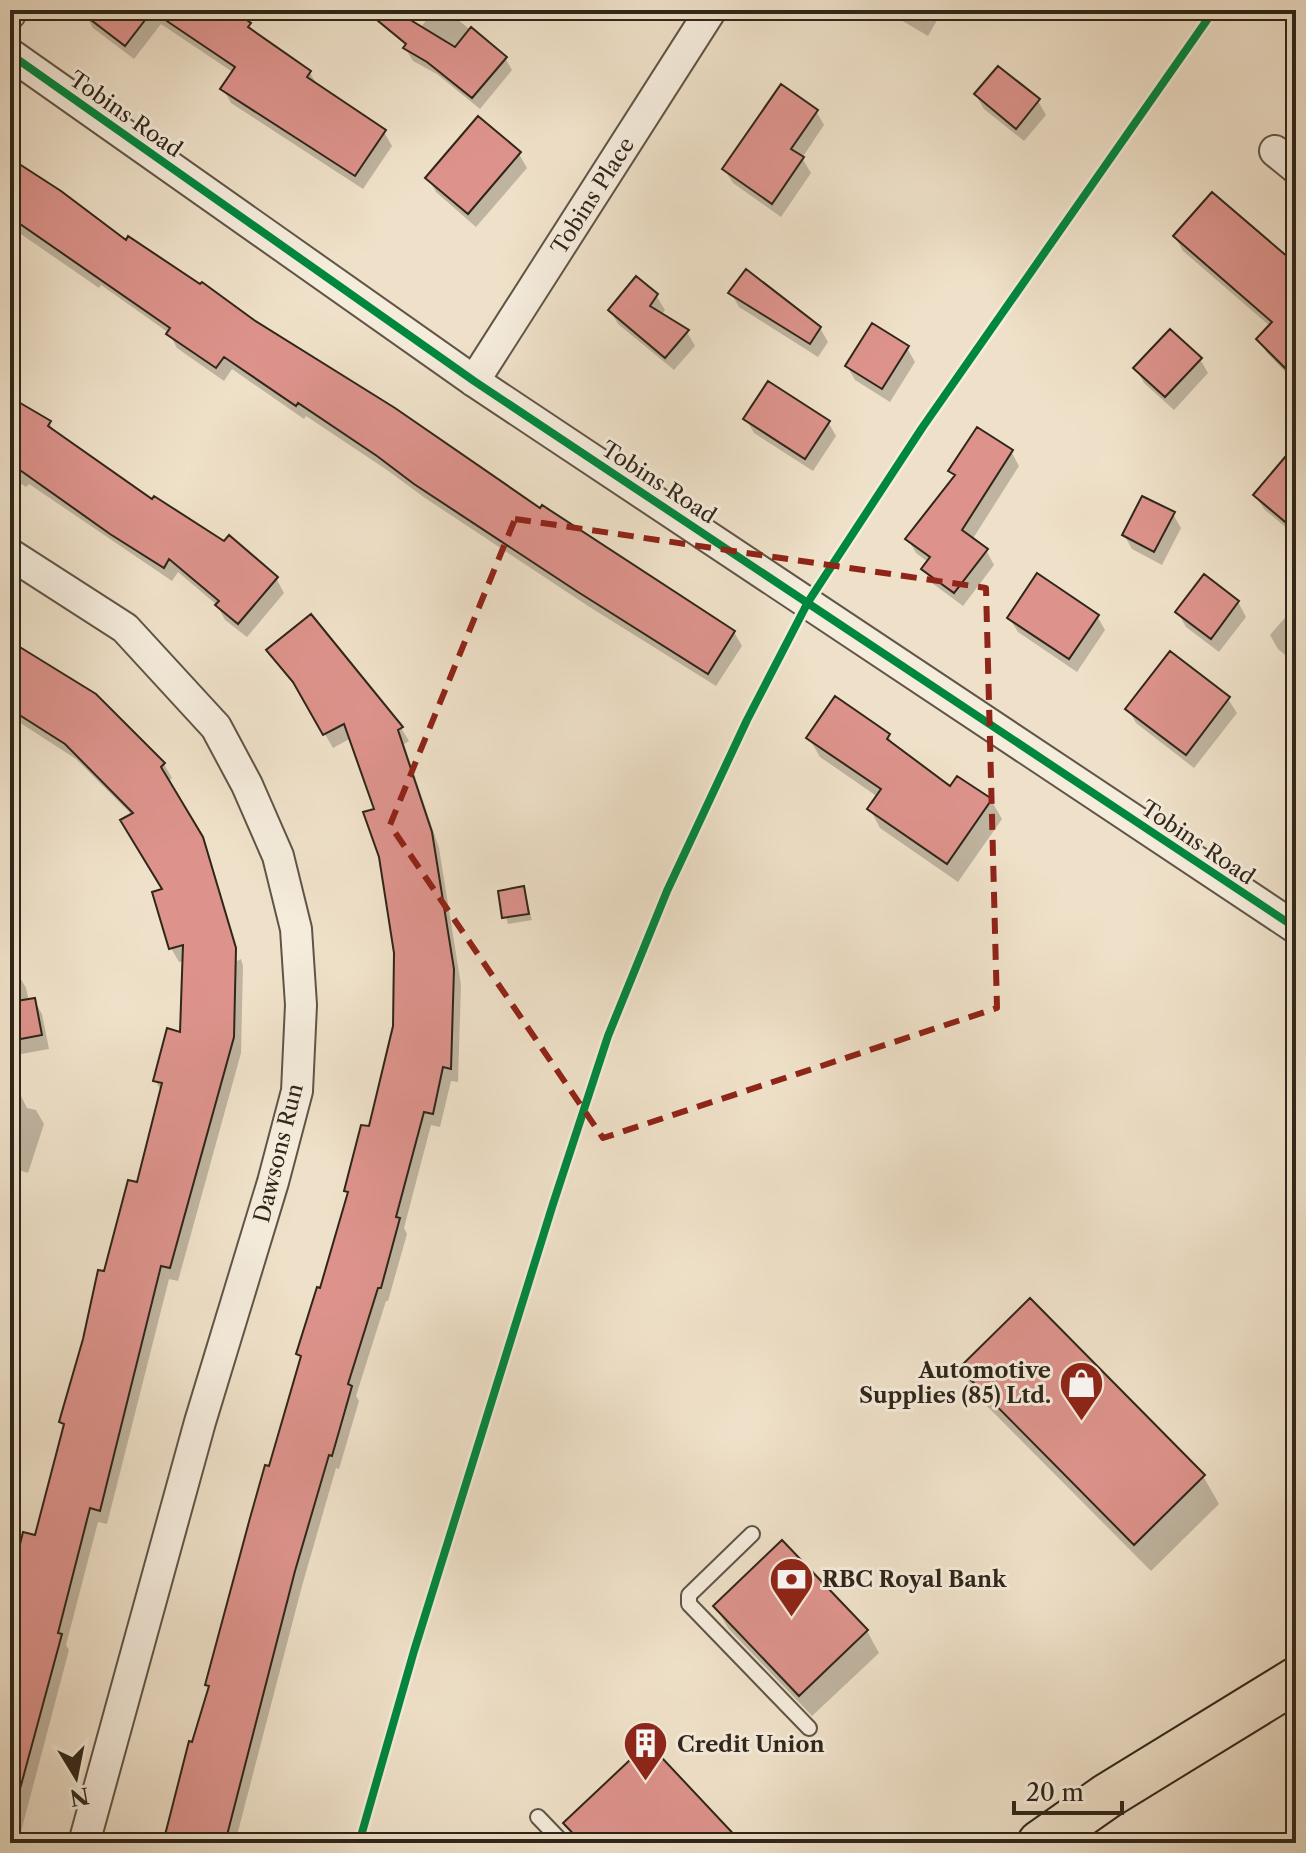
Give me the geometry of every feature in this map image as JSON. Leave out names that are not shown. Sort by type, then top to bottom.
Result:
[{"type":"main road","points":[[1068,1835],[1107,1796],[1296,1680]]},
{"type":"street","name":"Tobins Place","points":[[474,381],[711,10]]},
{"type":"street","name":"Tobins Road","points":[[10,54],[474,381],[1296,928]]},
{"type":"street","name":"Dawsons Run","points":[[10,554],[125,628],[216,727],[247,785],[278,856],[296,929],[300,990],[297,1091],[273,1182],[200,1422],[84,1843]]},
{"type":"lane","points":[[752,1534],[689,1595],[689,1604],[809,1728]]},
{"type":"lane","points":[[538,1817],[563,1843]]},
{"type":"highlighted area","points":[[515,519],[986,588],[997,1008],[603,1138],[390,825]]},
{"type":"building","points":[[78,10],[232,10],[251,23],[248,27],[311,71],[307,77],[386,130],[355,176],[220,89],[235,67],[152,11],[125,46]]},
{"type":"building","points":[[385,10],[394,10],[455,47],[471,27],[507,57],[472,98],[427,62],[403,48],[406,44],[377,20]]},
{"type":"building","points":[[998,66],[1040,99],[1016,129],[974,94]]},
{"type":"building","points":[[781,84],[818,110],[791,149],[804,157],[772,204],[722,169]]},
{"type":"building","points":[[478,116],[521,152],[468,214],[425,178]]},
{"type":"building","points":[[10,158],[61,191],[126,240],[128,236],[200,284],[202,282],[254,320],[395,408],[540,508],[542,505],[735,631],[708,674],[414,484],[298,403],[296,406],[224,357],[216,368],[166,334],[170,328],[10,217]]},
{"type":"building","points":[[1212,192],[1296,264],[1296,379],[1256,339],[1272,322],[1173,236]]},
{"type":"building","points":[[746,269],[821,327],[810,344],[728,293]]},
{"type":"building","points":[[636,276],[658,294],[650,306],[689,330],[665,358],[608,310]]},
{"type":"building","points":[[872,323],[909,346],[882,389],[845,366]]},
{"type":"building","points":[[1170,329],[1202,358],[1165,397],[1133,368]]},
{"type":"building","points":[[768,381],[830,421],[805,459],[743,419]]},
{"type":"building","points":[[10,397],[51,421],[48,426],[152,499],[154,496],[224,541],[229,535],[278,577],[238,624],[215,605],[219,601],[169,559],[164,568],[10,463]]},
{"type":"building","points":[[977,427],[1013,450],[962,530],[988,549],[954,593],[921,569],[930,557],[905,539],[955,475],[948,471]]},
{"type":"building","points":[[1296,444],[1296,531],[1253,495]]},
{"type":"building","points":[[1142,496],[1175,512],[1154,552],[1122,535]]},
{"type":"building","points":[[1037,573],[1099,615],[1069,659],[1007,618]]},
{"type":"building","points":[[1204,574],[1239,601],[1211,639],[1175,612]]},
{"type":"building","points":[[311,614],[403,727],[398,730],[432,832],[454,969],[451,1069],[443,1067],[433,1114],[424,1112],[381,1288],[378,1288],[348,1384],[352,1386],[295,1571],[225,1843],[163,1843],[189,1741],[192,1742],[209,1686],[205,1685],[265,1465],[269,1466],[301,1356],[296,1354],[317,1287],[320,1288],[348,1192],[344,1191],[361,1125],[369,1126],[393,1026],[394,953],[379,857],[363,812],[374,809],[344,724],[323,735],[293,682],[266,650]]},
{"type":"building","points":[[10,641],[96,694],[165,763],[161,767],[203,837],[236,948],[234,1037],[170,1268],[161,1266],[100,1511],[90,1508],[58,1633],[62,1634],[20,1789],[10,1788],[10,1585],[23,1532],[35,1535],[64,1424],[59,1422],[83,1339],[98,1270],[104,1271],[128,1180],[137,1182],[162,1083],[153,1081],[167,1028],[180,1032],[183,945],[169,949],[152,892],[162,889],[120,820],[133,813],[65,744],[10,709]]},
{"type":"building","points":[[1170,651],[1230,697],[1186,755],[1125,709]]},
{"type":"building","points":[[835,696],[890,734],[887,739],[950,786],[957,776],[992,799],[947,864],[867,809],[881,789],[806,738]]},
{"type":"building","points":[[524,886],[529,914],[502,918],[498,891]]},
{"type":"building","points":[[35,998],[42,1035],[10,1041],[10,1002]]},
{"type":"building","name":"Automotive Supplies (85) Ltd.","points":[[1030,1298],[1205,1475],[1134,1545],[959,1368]]},
{"type":"building","name":"RBC Royal Bank","points":[[782,1540],[868,1630],[799,1696],[713,1606]]},
{"type":"building","name":"Credit Union","points":[[648,1743],[742,1843],[582,1843],[563,1823]]},
{"type":"cycle path","points":[[359,1843],[414,1651],[553,1204],[608,1036],[667,891],[747,720],[808,602],[922,428],[1214,10]]},
{"type":"cycle path","points":[[10,54],[474,381],[1296,928]]},
{"type":"place","name":"Automotive Supplies (85) Ltd.","points":[[1082,1422]]},
{"type":"place","name":"RBC Royal Bank","points":[[791,1618]]},
{"type":"place","name":"Credit Union","points":[[646,1783]]}]
